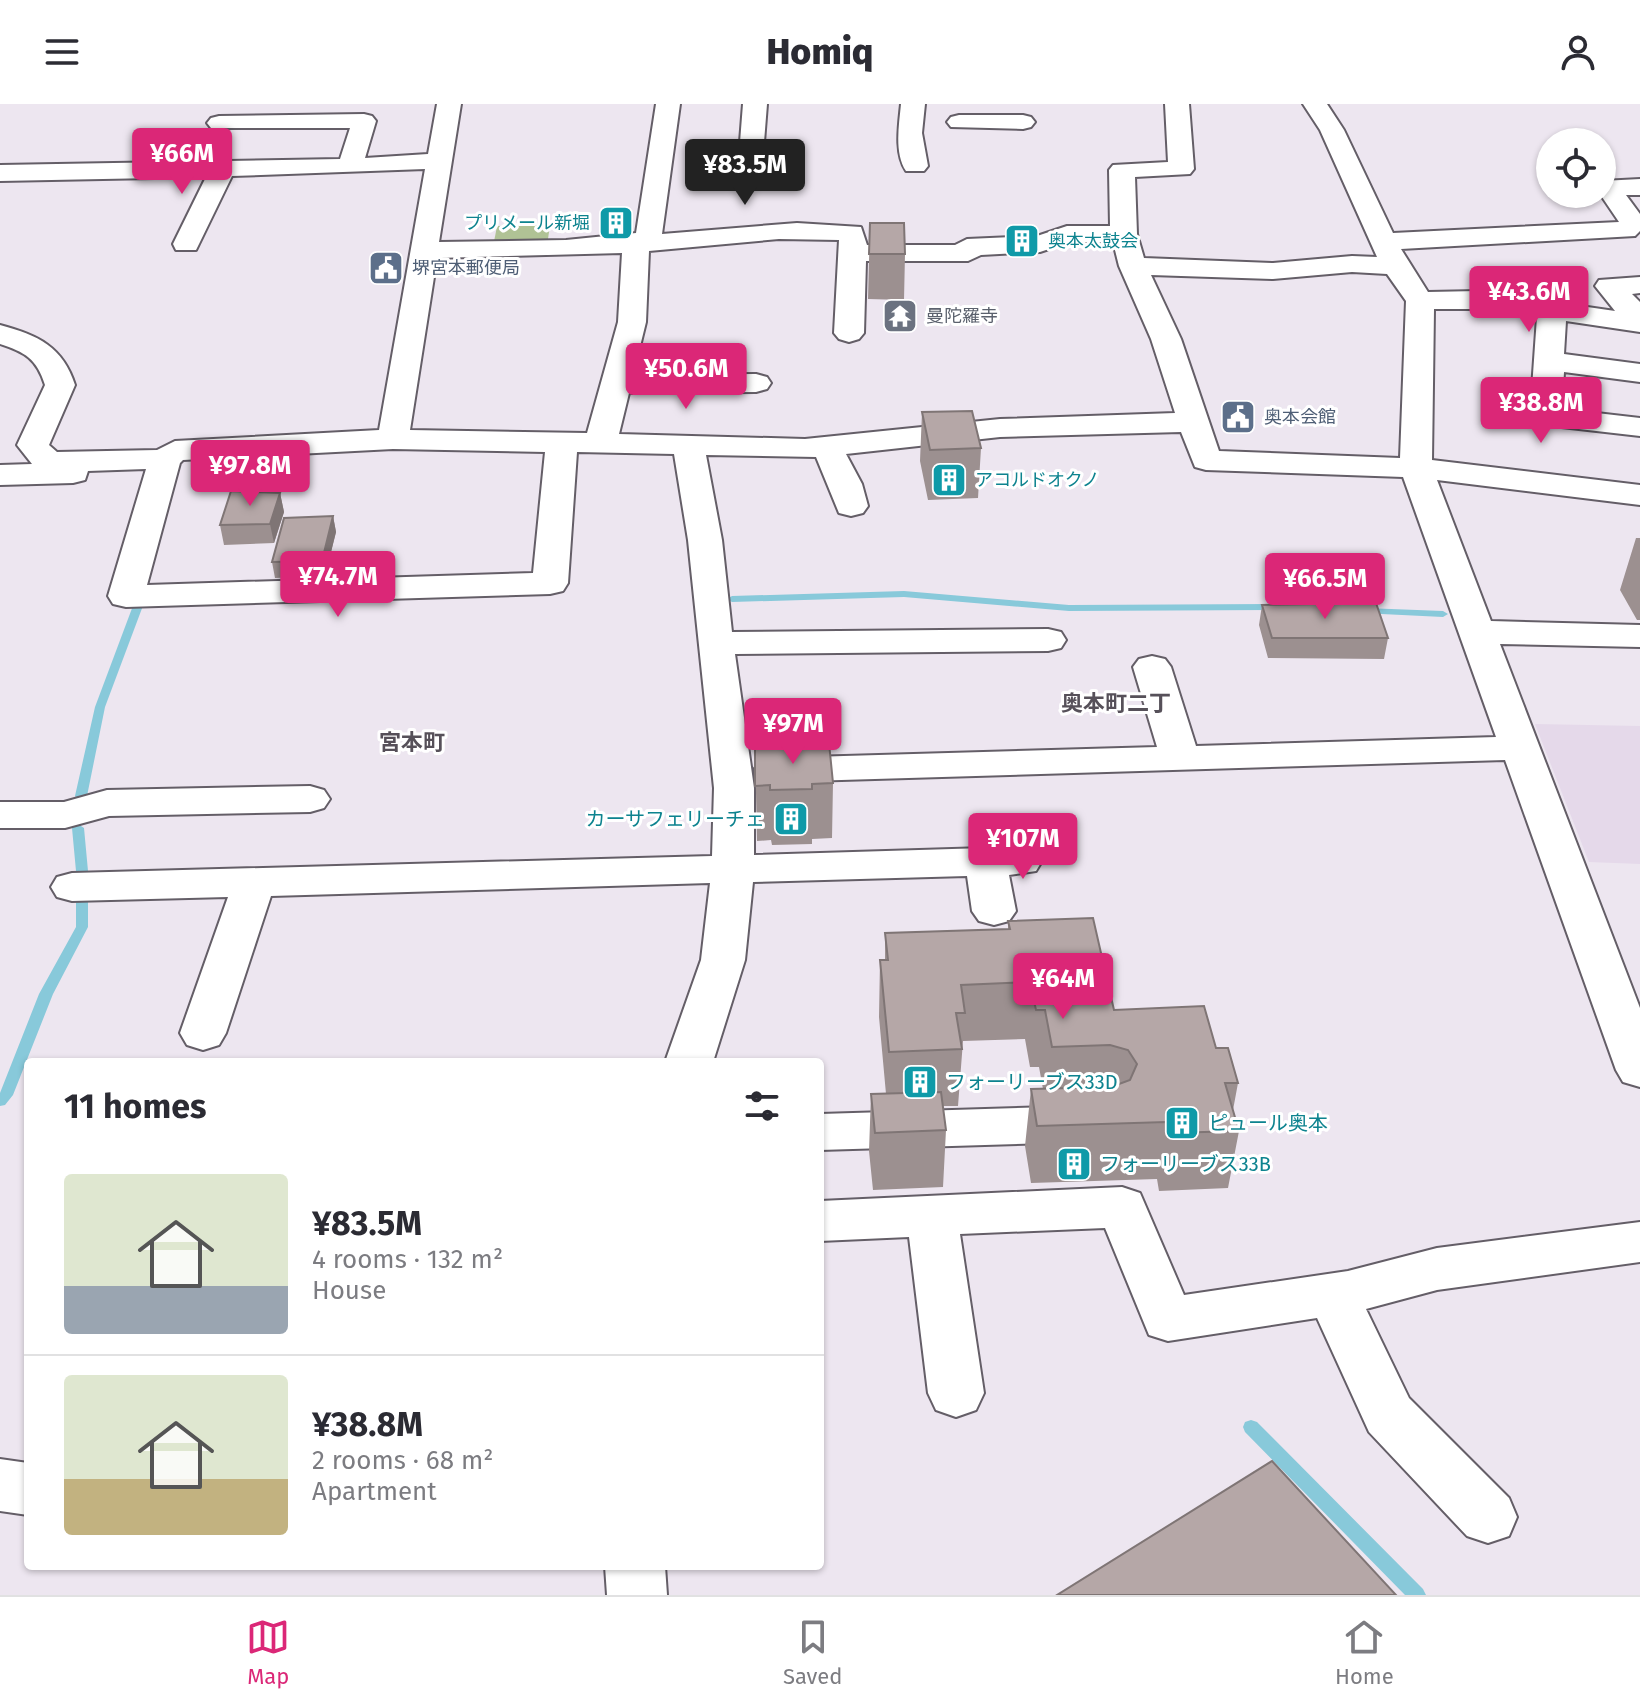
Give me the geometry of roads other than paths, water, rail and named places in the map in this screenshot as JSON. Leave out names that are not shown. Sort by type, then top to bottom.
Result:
[{"type":"street","points":[[393,439],[449,104]]},
{"type":"street","points":[[601,441],[632,322],[642,241],[668,104]]},
{"type":"street","points":[[751,155],[755,104]]},
{"type":"street","points":[[913,104],[910,133],[915,166]]},
{"type":"street","points":[[1177,104],[1181,169],[1122,170],[1124,234],[1133,266],[1166,339],[1206,460],[1416,468],[1636,501]]},
{"type":"street","points":[[1315,104],[1332,130],[1390,254],[1420,301],[1416,468],[1640,1070]]},
{"type":"street","points":[[959,122],[987,113],[1023,122]]},
{"type":"street","points":[[219,123],[364,121],[350,167]]},
{"type":"street","points":[[0,173],[350,167],[441,161]]},
{"type":"street","points":[[186,244],[222,170]]},
{"type":"street","points":[[1133,266],[1273,271],[1352,264],[1390,254],[1626,230],[1633,223],[1608,187],[1640,187]]},
{"type":"street","points":[[426,250],[545,251],[742,232],[852,233],[849,333]]},
{"type":"street","points":[[853,249],[854,253],[968,253],[967,247],[1040,244],[1067,234],[1124,234]]},
{"type":"street","points":[[1636,323],[1629,307],[1609,286],[1640,285]]},
{"type":"street","points":[[1420,301],[1478,300],[1636,323]]},
{"type":"street","points":[[1552,312],[1546,417],[1640,427]]},
{"type":"street","points":[[0,334],[34,345],[54,362],[60,385],[33,445],[39,455],[51,462],[164,464]]},
{"type":"street","points":[[1549,361],[1640,373]]},
{"type":"street","points":[[616,384],[756,383]]},
{"type":"street","points":[[562,441],[550,583],[126,596],[164,464],[175,451],[393,439],[601,441],[827,448],[985,429],[1195,422]]},
{"type":"street","points":[[688,445],[705,540],[715,643],[733,771],[733,870],[723,960],[690,1058]]},
{"type":"street","points":[[827,448],[846,484],[851,506]]},
{"type":"street","points":[[0,475],[164,464]]},
{"type":"street","points":[[1476,632],[1640,636]]},
{"type":"street","points":[[715,643],[1048,640]]},
{"type":"street","points":[[1152,667],[1180,759]]},
{"type":"street","points":[[733,771],[1522,748]]},
{"type":"street","points":[[0,815],[65,815],[107,803],[310,799]]},
{"type":"street","points":[[72,887],[1003,862],[994,911]]},
{"type":"street","points":[[203,1033],[254,883]]},
{"type":"street","points":[[824,1132],[1102,1123]]},
{"type":"street","points":[[824,1221],[1122,1207],[1168,1319],[1333,1295],[1437,1269],[1640,1242]]},
{"type":"street","points":[[932,1218],[956,1393]]},
{"type":"street","points":[[1333,1295],[1389,1415],[1488,1517]]},
{"type":"street","points":[[0,1485],[24,1488]]},
{"type":"street","points":[[635,1570],[637,1595]]},
{"type":"waterway","points":[[732,599],[904,594],[1069,608],[1277,607]]},
{"type":"waterway","points":[[81,796],[100,707],[139,603]]},
{"type":"waterway","points":[[1365,611],[1443,614]]},
{"type":"waterway","points":[[78,828],[82,871]]},
{"type":"waterway","points":[[0,1101],[6,1095],[46,994],[82,927],[82,900]]},
{"type":"waterway","points":[[1251,1427],[1417,1595]]},
{"type":"place","name":"プリメール新堀","points":[[616,223]]},
{"type":"place","name":"奥本太鼓会","points":[[1022,241]]},
{"type":"place","name":"堺宮本郵便局","points":[[386,268]]},
{"type":"place","name":"曼陀羅寺","points":[[900,316]]},
{"type":"place","name":"奥本会館","points":[[1238,417]]},
{"type":"place","name":"アコルドオクノ","points":[[949,480]]},
{"type":"place","name":"カーサフェリーチェ","points":[[791,819]]},
{"type":"place","name":"フォーリーブス33D","points":[[920,1082]]},
{"type":"place","name":"ピュール奥本","points":[[1182,1123]]},
{"type":"place","name":"フォーリーブス33B","points":[[1074,1164]]},
{"type":"district","name":"奥本町二丁","points":[[1116,703]]},
{"type":"district","name":"宮本町","points":[[412,742]]}]
